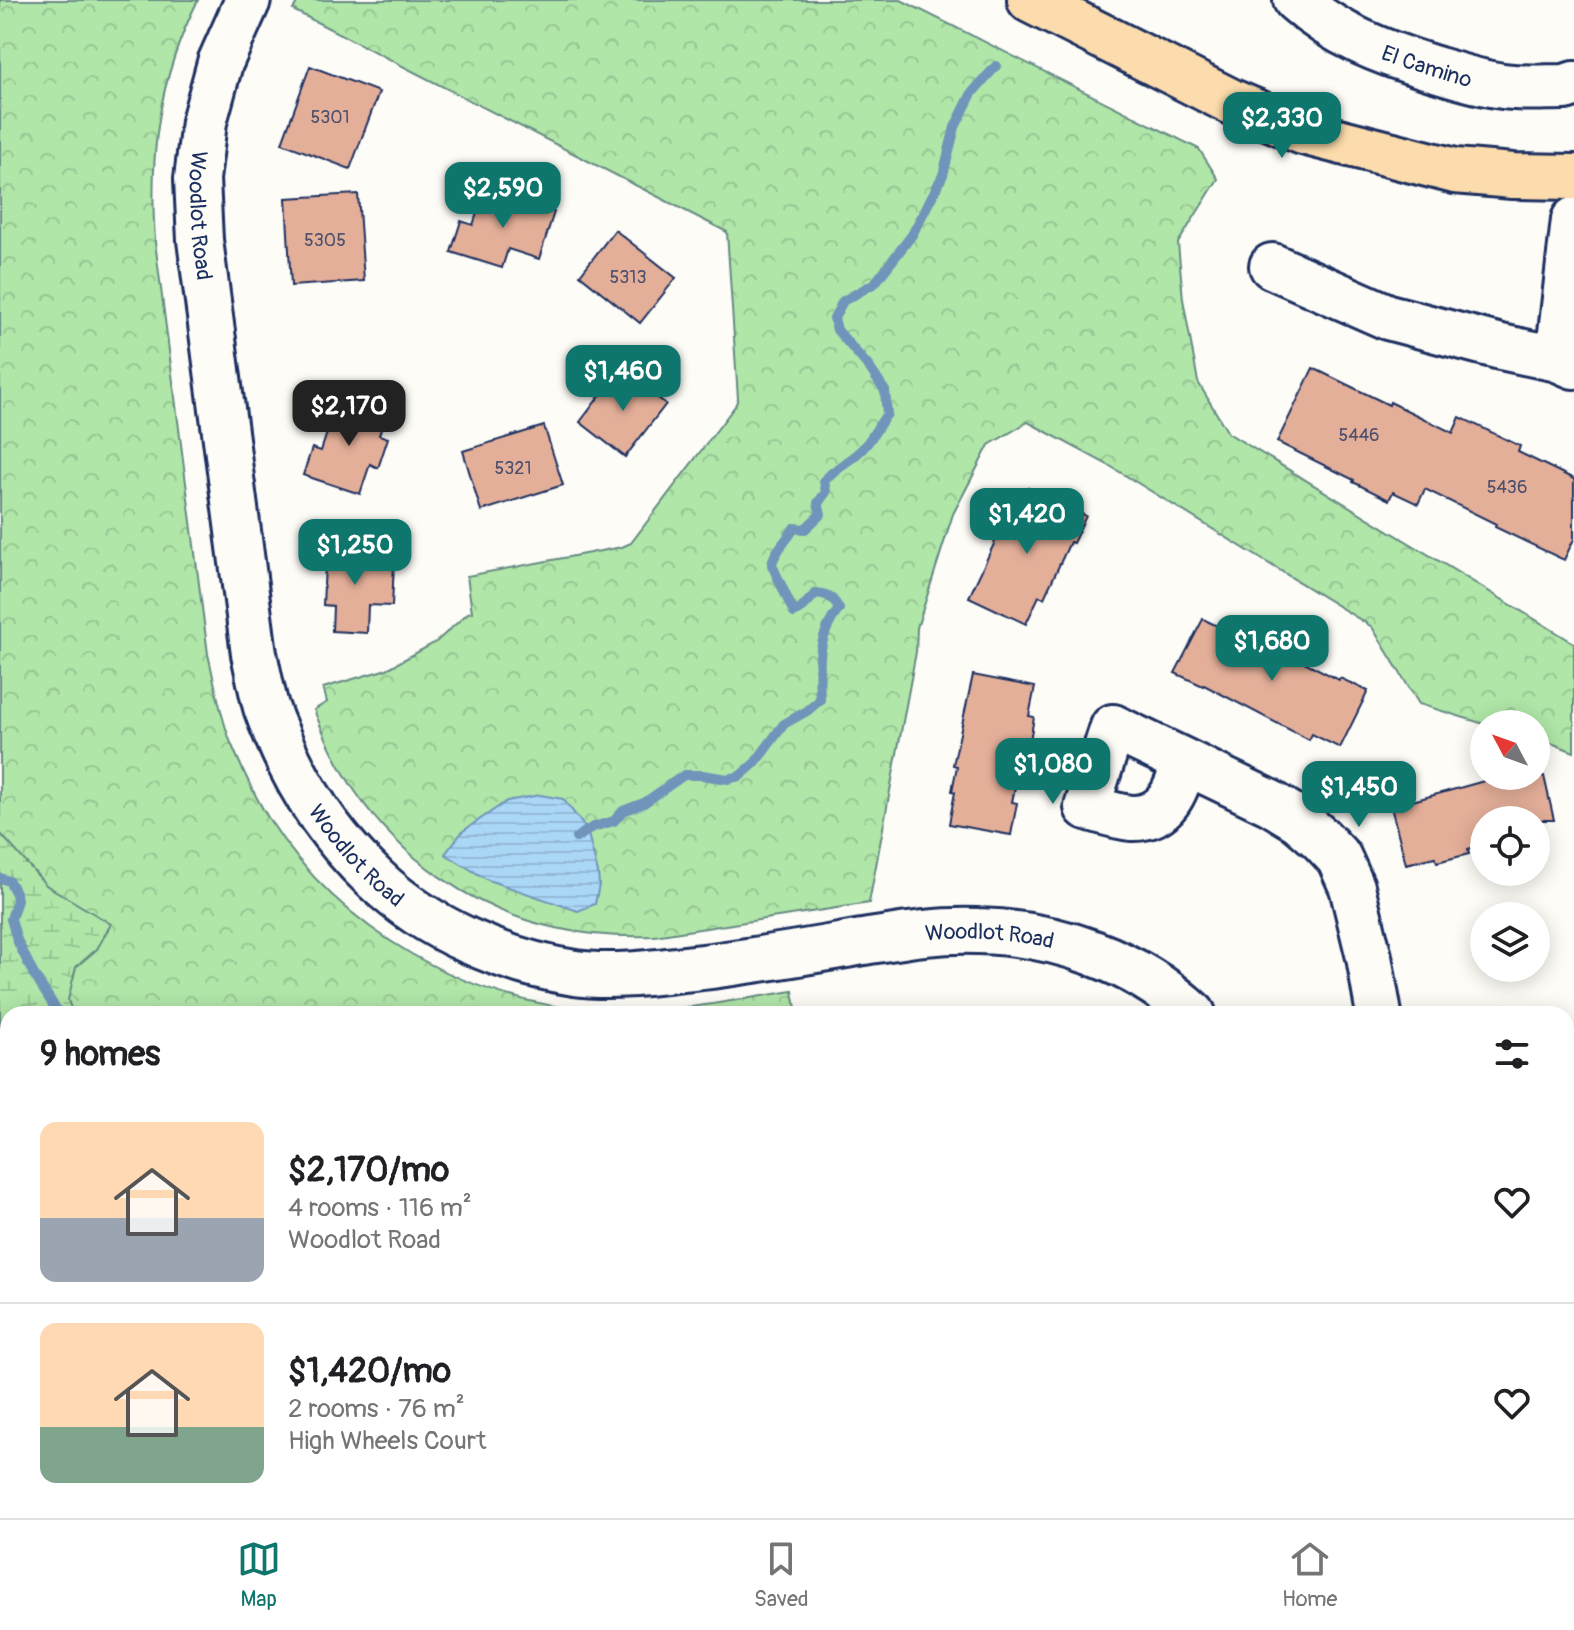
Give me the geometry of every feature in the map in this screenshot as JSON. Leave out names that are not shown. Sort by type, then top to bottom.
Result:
[{"type":"main road","points":[[1030,0],[1232,102],[1303,132],[1455,171],[1574,177]]},
{"type":"street","name":"Woodlot Road","points":[[248,0],[220,63],[204,122],[197,179],[200,240],[254,654],[267,709],[296,774],[320,815],[355,860],[393,897],[469,942],[516,959],[576,973],[639,974],[707,967],[925,933],[978,931],[1037,937],[1093,952],[1143,975],[1183,1006]]},
{"type":"street","name":"El Camino","points":[[1296,0],[1312,15],[1346,35],[1396,57],[1455,75],[1506,87],[1565,87],[1574,84]]},
{"type":"street","points":[[1272,266],[1388,317],[1566,362],[1574,220]]},
{"type":"street","points":[[1184,762],[1290,814],[1339,858],[1352,887],[1378,1006]]},
{"type":"green space","points":[[0,0],[198,0],[184,30],[165,88],[155,147],[153,209],[208,654],[231,743],[269,819],[298,859],[332,895],[370,927],[412,954],[456,976],[502,993],[558,1006],[0,1006]]},
{"type":"green space","points":[[298,0],[901,0],[1199,149],[1218,179],[1178,243],[1183,299],[1198,382],[1228,433],[1574,643],[1574,752],[1550,743],[1550,710],[1470,710],[1470,720],[1419,704],[1372,627],[1110,466],[1028,422],[989,445],[953,514],[917,628],[916,652],[869,903],[654,936],[628,936],[590,934],[551,927],[494,908],[467,894],[416,859],[373,815],[343,772],[314,710],[327,702],[323,688],[387,669],[436,642],[472,612],[467,576],[631,543],[738,399],[727,232],[293,10]]},
{"type":"green space","points":[[0,833],[46,885],[111,924],[97,949],[76,967],[68,1000],[70,1006],[0,1006]]},
{"type":"green space","points":[[793,991],[796,1006],[696,1006]]},
{"type":"water","points":[[540,795],[563,799],[587,830],[598,873],[595,904],[578,911],[488,880],[445,854],[463,831],[507,801]]},
{"type":"building","points":[[310,66],[379,92],[350,169],[282,143]]},
{"type":"building","points":[[485,190],[554,212],[539,259],[508,249],[502,268],[451,252],[461,221],[473,225]]},
{"type":"building","points":[[358,194],[364,281],[291,286],[286,198]]},
{"type":"building","points":[[615,230],[676,278],[640,323],[580,275]]},
{"type":"building","points":[[1313,368],[1453,433],[1460,417],[1520,446],[1518,452],[1574,479],[1574,539],[1564,560],[1425,489],[1418,504],[1393,492],[1389,500],[1277,442]]},
{"type":"building","points":[[620,369],[666,404],[625,457],[580,422]]},
{"type":"building","points":[[338,399],[386,416],[379,435],[388,438],[378,468],[370,464],[360,494],[303,475],[312,448],[321,451]]},
{"type":"building","points":[[544,426],[563,485],[481,511],[463,451]]},
{"type":"building","points":[[1028,488],[1086,516],[1044,598],[1039,596],[1026,624],[969,597],[1009,512],[1015,515]]},
{"type":"building","points":[[326,546],[371,548],[370,562],[394,563],[392,606],[368,605],[367,633],[332,631],[333,606],[323,605]]},
{"type":"building","points":[[1203,619],[1231,633],[1235,626],[1339,680],[1368,691],[1340,748],[1312,734],[1309,740],[1175,673]]},
{"type":"building","points":[[973,675],[1035,687],[1029,716],[1034,717],[1029,747],[1024,746],[1012,802],[1017,803],[1011,835],[949,824],[957,766],[953,765]]},
{"type":"building","points":[[1470,785],[1470,790],[1547,790],[1554,820],[1550,820],[1550,806],[1470,806],[1469,854],[1437,862],[1435,857],[1406,864],[1391,807]]},
{"type":"waterway","points":[[576,838],[593,827],[614,821],[623,811],[644,803],[684,775],[728,779],[740,776],[755,763],[784,724],[820,700],[823,641],[839,609],[830,597],[816,593],[794,613],[772,565],[773,560],[794,528],[805,529],[821,514],[818,503],[826,492],[824,481],[864,447],[887,414],[885,391],[837,330],[834,318],[843,301],[875,283],[912,235],[943,175],[955,127],[972,93],[996,66]]},
{"type":"waterway","points":[[0,878],[9,881],[16,894],[11,919],[17,940],[54,1006]]}]
